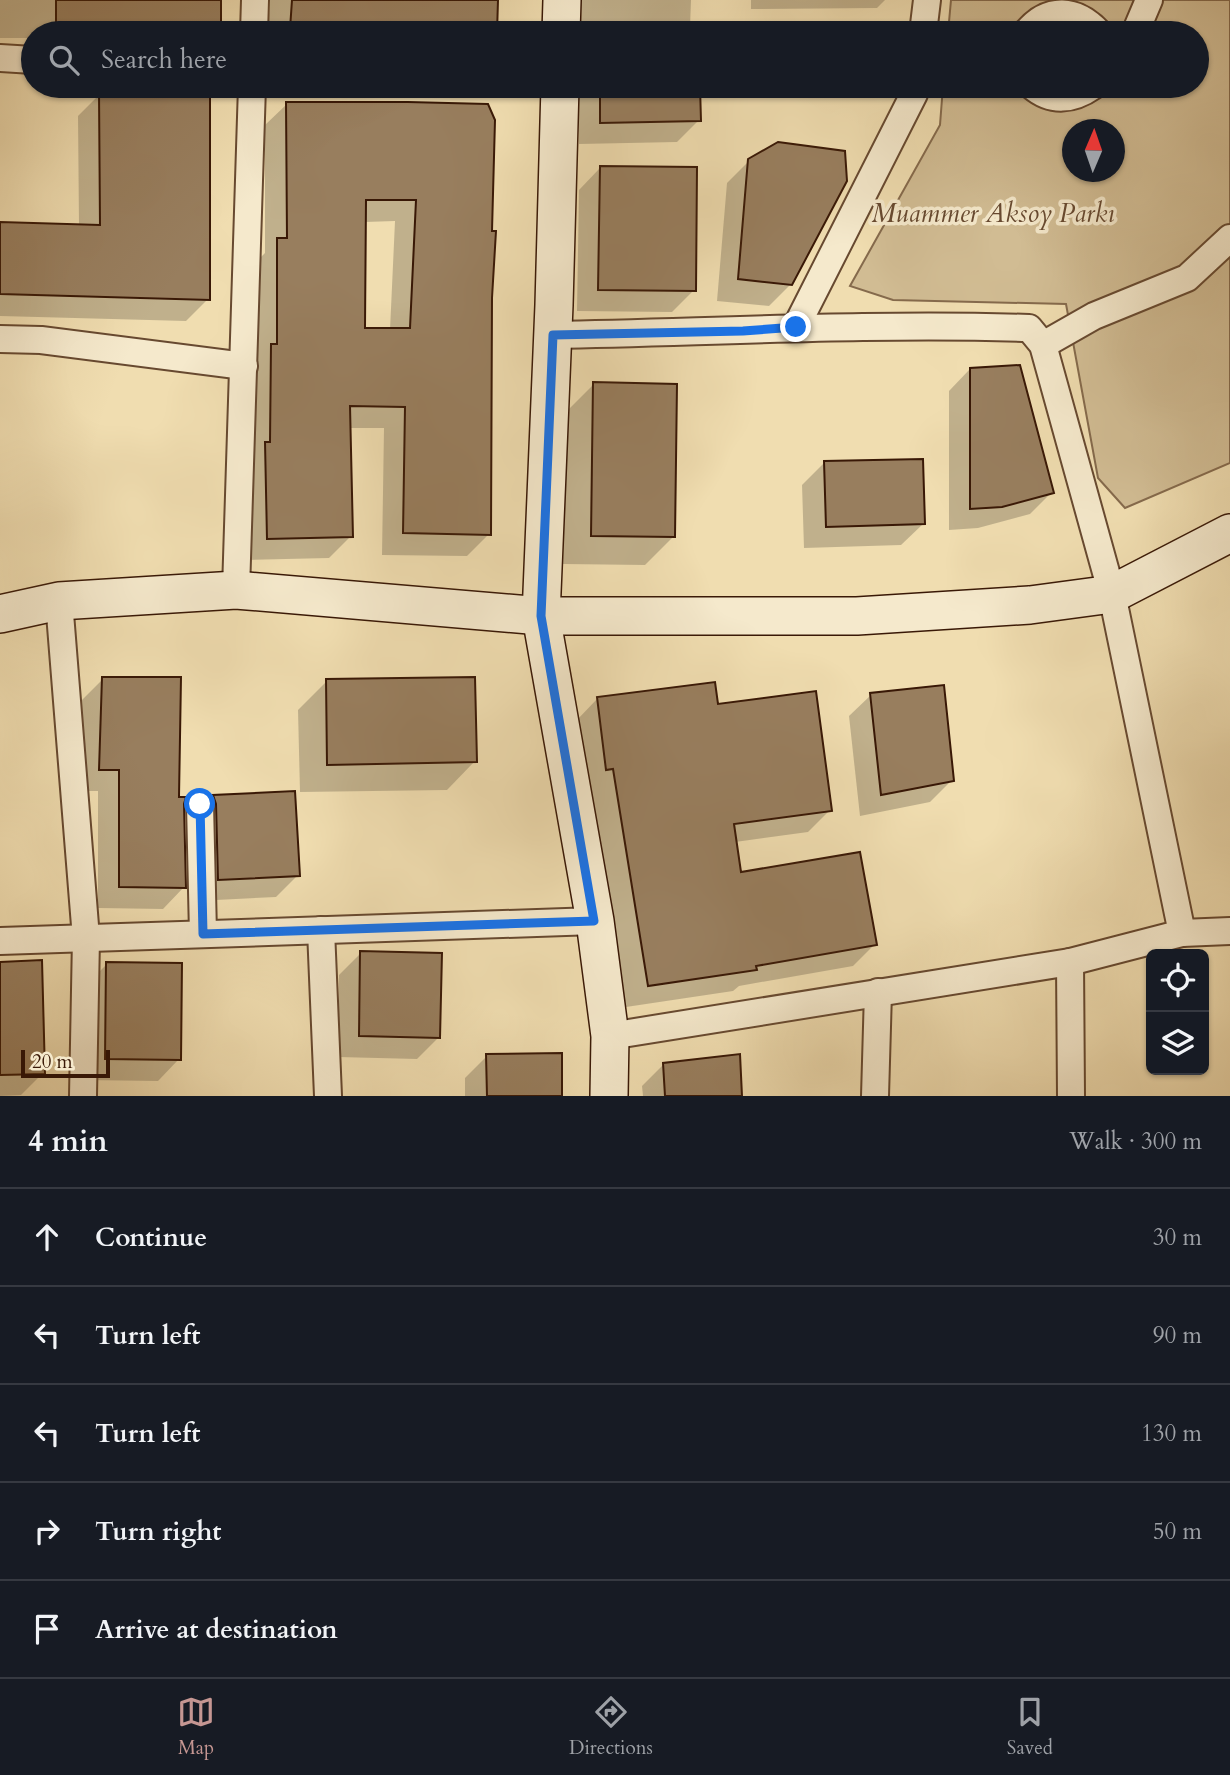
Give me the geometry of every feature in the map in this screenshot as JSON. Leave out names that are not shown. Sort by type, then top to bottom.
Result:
[{"type":"street","points":[[254,21],[255,0]]},
{"type":"street","points":[[561,21],[562,0]]},
{"type":"street","points":[[924,21],[927,0]]},
{"type":"street","points":[[1140,21],[1149,0]]},
{"type":"street","points":[[1039,21],[1049,15],[1063,13],[1086,21]]},
{"type":"street","points":[[0,58],[21,59]]},
{"type":"street","points":[[236,590],[252,98]]},
{"type":"street","points":[[560,98],[541,616],[594,921],[610,1036],[609,1096]]},
{"type":"street","points":[[796,327],[912,98]]},
{"type":"street","points":[[1043,345],[1094,316],[1187,278],[1230,239]]},
{"type":"street","points":[[553,335],[743,331],[796,327],[1029,328],[1043,345],[1112,594],[1182,933]]},
{"type":"street","points":[[0,339],[41,340],[244,366]]},
{"type":"street","points":[[0,614],[59,601],[236,590],[541,616],[857,616],[1030,605],[1112,594],[1230,533]]},
{"type":"street","points":[[59,601],[86,938],[83,1096]]},
{"type":"street","points":[[200,804],[203,934]]},
{"type":"street","points":[[0,941],[594,921]]},
{"type":"street","points":[[321,930],[328,1096]]},
{"type":"street","points":[[610,1036],[1070,962],[1182,933],[1230,931]]},
{"type":"street","points":[[1070,962],[1070,1096]]},
{"type":"street","points":[[875,1096],[878,992]]},
{"type":"green space","name":"Muammer Aksoy Parkı","points":[[951,0],[1230,0],[1230,463],[1125,508],[1098,478],[1066,304],[893,300],[850,286],[940,125],[942,98],[1209,98],[1209,21],[949,21]]},
{"type":"building","points":[[56,0],[221,0],[221,21],[56,21]]},
{"type":"building","points":[[292,0],[498,0],[497,21],[291,21]]},
{"type":"building","points":[[99,98],[210,98],[210,300],[0,294],[0,222],[100,225]]},
{"type":"building","points":[[600,98],[700,98],[701,121],[600,123]]},
{"type":"building","points":[[286,102],[488,104],[495,120],[492,231],[496,231],[492,298],[491,535],[403,533],[405,407],[350,406],[353,537],[267,539],[265,442],[270,442],[271,344],[277,344],[277,238],[287,238]],"holes":[[[366,200],[416,200],[410,328],[365,328]]]},
{"type":"building","points":[[778,142],[845,151],[847,181],[792,285],[738,279],[748,159]]},
{"type":"building","points":[[600,166],[697,167],[696,291],[598,290]]},
{"type":"building","points":[[1020,365],[1054,493],[1002,507],[970,509],[970,368]]},
{"type":"building","points":[[593,382],[677,384],[675,537],[591,536]]},
{"type":"building","points":[[923,459],[925,524],[826,527],[824,461]]},
{"type":"building","points":[[102,677],[181,677],[179,797],[186,797],[186,888],[119,887],[119,770],[99,770]]},
{"type":"building","points":[[475,677],[477,762],[327,765],[326,679]]},
{"type":"building","points":[[715,682],[718,704],[816,691],[832,811],[734,824],[741,872],[860,852],[877,945],[756,966],[757,970],[648,986],[613,769],[606,770],[597,697]]},
{"type":"building","points":[[944,685],[954,781],[881,795],[870,693]]},
{"type":"building","points":[[295,791],[300,876],[218,880],[216,804],[213,795]]},
{"type":"building","points":[[360,951],[442,953],[440,1038],[359,1036]]},
{"type":"building","points":[[42,960],[45,1074],[0,1075],[0,962]]},
{"type":"building","points":[[106,962],[182,963],[181,1060],[105,1059]]},
{"type":"building","points":[[562,1053],[562,1096],[487,1096],[486,1054]]},
{"type":"building","points":[[740,1054],[742,1096],[665,1096],[663,1063]]},
{"type":"route","points":[[200,804],[203,934],[594,921],[541,616],[553,335],[743,331],[796,327]]}]
